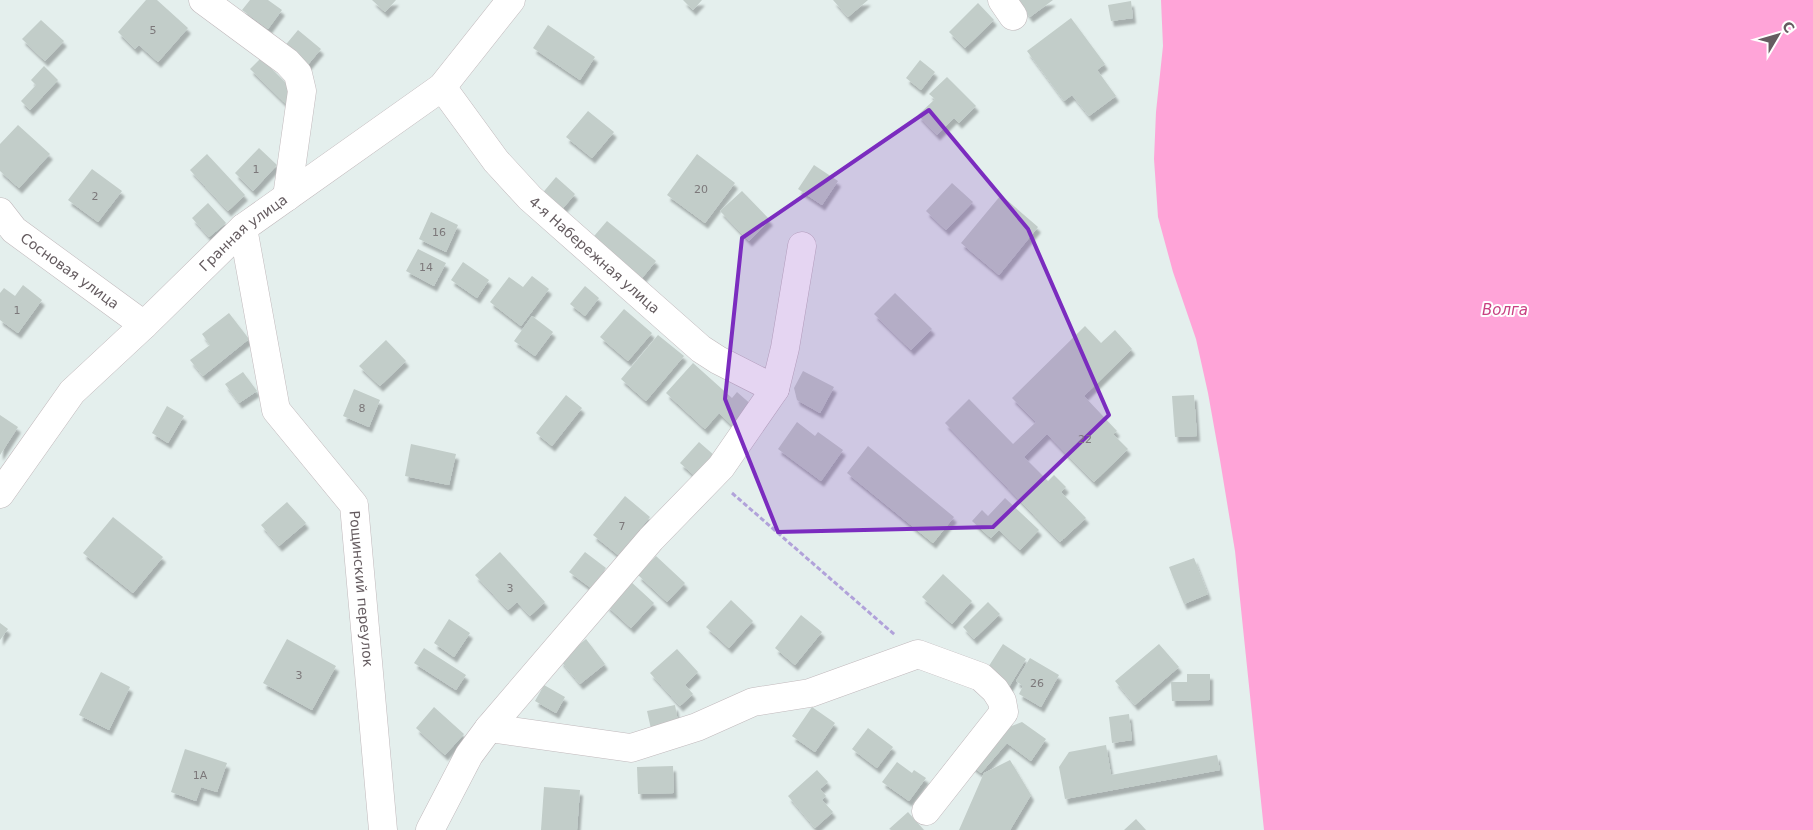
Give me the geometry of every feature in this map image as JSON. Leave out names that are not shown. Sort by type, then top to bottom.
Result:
[{"type":"street","points":[[203,0],[287,62],[298,74],[302,91],[287,197]]},
{"type":"street","name":"Гранная улица","points":[[0,494],[72,392],[144,325],[242,228],[442,87],[511,0]]},
{"type":"street","name":"4-я Набережная улица","points":[[442,87],[496,161],[530,198],[701,349],[718,360],[775,389]]},
{"type":"street","name":"Сосновая улица","points":[[0,212],[14,230],[144,325]]},
{"type":"street","name":"Рощинский переулок","points":[[242,228],[276,410],[354,505],[383,830]]},
{"type":"street","points":[[430,830],[469,755],[489,728],[651,539],[721,468],[775,389],[785,348],[802,246]]},
{"type":"street","points":[[489,728],[631,748],[697,727],[753,702],[810,693],[918,654],[981,677],[995,690],[1002,701],[1004,712],[992,730],[926,811]]},
{"type":"path","points":[[712,476],[918,654]]},
{"type":"highlighted area","points":[[929,110],[1028,229],[1109,415],[993,527],[778,532],[725,399],[742,238]]},
{"type":"water","name":"Волга","points":[[1161,0],[1813,0],[1813,830],[1264,830],[1235,551],[1220,460],[1196,339],[1173,272],[1158,217],[1154,159],[1156,112],[1163,46]]},
{"type":"building","points":[[146,0],[157,0],[188,28],[158,62],[139,45],[135,49],[118,32]]},
{"type":"building","points":[[250,0],[268,0],[282,10],[268,29],[242,10]]},
{"type":"building","points":[[372,0],[396,0],[385,12]]},
{"type":"building","points":[[683,0],[702,0],[693,10]]},
{"type":"building","points":[[833,0],[868,0],[848,17]]},
{"type":"building","points":[[1017,0],[1053,0],[1030,17]]},
{"type":"building","points":[[1131,1],[1133,18],[1111,21],[1108,5]]},
{"type":"building","points":[[978,3],[994,20],[965,48],[949,32]]},
{"type":"building","points":[[1071,18],[1105,64],[1097,70],[1116,96],[1089,116],[1072,95],[1064,101],[1027,51]]},
{"type":"building","points":[[41,20],[64,41],[45,61],[22,39]]},
{"type":"building","points":[[548,25],[595,57],[580,80],[533,48]]},
{"type":"building","points":[[298,30],[321,49],[306,67],[283,48]]},
{"type":"building","points":[[261,58],[292,89],[290,108],[250,69]]},
{"type":"building","points":[[920,60],[935,72],[921,90],[906,78]]},
{"type":"building","points":[[44,66],[58,80],[30,110],[21,101],[36,85],[31,80]]},
{"type":"building","points":[[947,77],[976,106],[959,123],[954,118],[937,135],[918,115],[935,99],[929,94]]},
{"type":"building","points":[[588,111],[614,132],[592,158],[566,137]]},
{"type":"building","points":[[18,125],[50,154],[19,188],[0,171],[0,144]]},
{"type":"building","points":[[259,148],[277,165],[253,191],[235,173]]},
{"type":"building","points":[[207,154],[245,195],[228,211],[190,170]]},
{"type":"building","points":[[697,154],[735,183],[705,223],[667,195]]},
{"type":"building","points":[[814,165],[838,181],[822,205],[798,189]]},
{"type":"building","points":[[92,169],[122,191],[98,222],[68,200]]},
{"type":"building","points":[[556,177],[575,194],[559,213],[540,196]]},
{"type":"building","points":[[952,183],[973,202],[946,230],[926,211]]},
{"type":"building","points":[[742,191],[770,220],[749,241],[720,211]]},
{"type":"building","points":[[1001,195],[1038,227],[999,275],[961,243]]},
{"type":"building","points":[[208,203],[226,223],[209,237],[192,218]]},
{"type":"building","points":[[431,212],[458,225],[446,252],[419,239]]},
{"type":"building","points":[[607,221],[656,261],[638,283],[589,242]]},
{"type":"building","points":[[418,249],[446,263],[434,286],[406,271]]},
{"type":"building","points":[[463,262],[489,280],[477,298],[451,280]]},
{"type":"building","points":[[532,276],[549,289],[521,326],[490,302],[509,277],[523,287]]},
{"type":"building","points":[[23,285],[42,300],[18,333],[0,320],[0,293],[4,288],[15,296]]},
{"type":"building","points":[[585,286],[599,298],[585,316],[570,304]]},
{"type":"building","points":[[895,293],[932,329],[911,350],[874,314]]},
{"type":"building","points":[[624,309],[652,333],[628,361],[600,337]]},
{"type":"building","points":[[229,313],[249,339],[203,376],[190,360],[210,345],[202,334]]},
{"type":"building","points":[[532,316],[553,332],[535,356],[514,341]]},
{"type":"building","points":[[1085,326],[1101,343],[1115,330],[1132,349],[1084,396],[1117,431],[1113,434],[1128,449],[1094,482],[1047,434],[1024,457],[1048,481],[1054,475],[1066,487],[1061,492],[1086,518],[1060,542],[945,423],[969,399],[1013,444],[1036,422],[1012,398]]},
{"type":"building","points":[[658,335],[684,356],[646,401],[621,379]]},
{"type":"building","points":[[386,340],[406,361],[380,386],[359,366]]},
{"type":"building","points":[[693,363],[732,398],[737,392],[754,407],[735,428],[719,413],[705,429],[666,393]]},
{"type":"building","points":[[803,371],[834,387],[820,413],[797,400],[794,388]]},
{"type":"building","points":[[243,372],[257,391],[239,403],[225,384]]},
{"type":"building","points":[[354,389],[380,400],[369,427],[343,416]]},
{"type":"building","points":[[566,395],[582,408],[552,446],[536,433]]},
{"type":"building","points":[[1194,395],[1197,436],[1175,437],[1172,396]]},
{"type":"building","points":[[167,406],[184,416],[168,443],[152,433]]},
{"type":"building","points":[[0,415],[18,427],[0,455]]},
{"type":"building","points":[[797,422],[815,436],[818,432],[843,450],[821,481],[778,449]]},
{"type":"building","points":[[699,442],[715,456],[696,477],[680,463]]},
{"type":"building","points":[[411,444],[456,454],[449,485],[405,476]]},
{"type":"building","points":[[868,446],[954,517],[933,543],[847,473]]},
{"type":"building","points":[[625,496],[650,517],[618,555],[593,535]]},
{"type":"building","points":[[1005,498],[1039,530],[1020,550],[999,530],[991,538],[972,521],[982,510],[988,516]]},
{"type":"building","points":[[287,502],[306,523],[279,546],[261,525]]},
{"type":"building","points":[[113,517],[163,557],[133,593],[83,553]]},
{"type":"building","points":[[500,552],[545,602],[530,616],[517,602],[508,610],[475,575]]},
{"type":"building","points":[[585,552],[606,568],[591,588],[569,572]]},
{"type":"building","points":[[656,556],[685,583],[667,602],[638,575]]},
{"type":"building","points":[[1194,558],[1208,594],[1184,604],[1169,567]]},
{"type":"building","points":[[943,574],[972,601],[952,624],[922,597]]},
{"type":"building","points":[[629,580],[654,603],[631,628],[606,605]]},
{"type":"building","points":[[731,600],[753,621],[729,648],[706,627]]},
{"type":"building","points":[[988,602],[1000,614],[974,639],[963,627]]},
{"type":"building","points":[[801,615],[822,632],[795,665],[775,648]]},
{"type":"building","points":[[449,619],[470,633],[454,657],[434,643]]},
{"type":"building","points":[[0,623],[8,629],[0,640]]},
{"type":"building","points":[[287,639],[336,666],[312,710],[263,683]]},
{"type":"building","points":[[586,639],[605,664],[580,684],[560,660]]},
{"type":"building","points":[[1003,644],[1026,659],[1009,687],[985,672]]},
{"type":"building","points":[[1159,644],[1179,667],[1135,705],[1115,681]]},
{"type":"building","points":[[424,648],[466,675],[456,690],[414,663]]},
{"type":"building","points":[[677,649],[698,672],[685,685],[693,694],[680,706],[650,673]]},
{"type":"building","points":[[1030,658],[1059,675],[1041,707],[1019,694],[1023,686],[1016,681]]},
{"type":"building","points":[[101,672],[130,687],[109,730],[79,715]]},
{"type":"building","points":[[1187,674],[1210,674],[1210,700],[1172,701],[1171,682],[1187,682]]},
{"type":"building","points":[[544,685],[565,697],[556,713],[535,701]]},
{"type":"building","points":[[675,705],[679,727],[652,733],[647,711]]},
{"type":"building","points":[[434,707],[464,734],[445,755],[416,728]]},
{"type":"building","points":[[812,707],[835,723],[815,752],[792,736]]},
{"type":"building","points":[[1129,714],[1132,740],[1112,743],[1109,717]]},
{"type":"building","points":[[1022,722],[1046,739],[1031,761],[1007,743],[981,773],[971,765],[998,731]]},
{"type":"building","points":[[868,728],[893,747],[877,768],[852,749]]},
{"type":"building","points":[[1106,745],[1111,775],[1217,755],[1220,770],[1065,799],[1059,767],[1069,752]]},
{"type":"building","points":[[185,749],[227,763],[217,792],[201,787],[196,801],[171,792]]},
{"type":"building","points":[[1010,760],[1031,795],[1010,830],[959,830],[984,773]]},
{"type":"building","points":[[897,762],[912,773],[914,770],[926,778],[909,801],[882,782]]},
{"type":"building","points":[[673,766],[674,793],[638,794],[637,767]]},
{"type":"building","points":[[817,770],[828,782],[820,789],[826,796],[822,800],[833,812],[815,828],[788,796]]},
{"type":"building","points":[[544,787],[580,790],[577,830],[541,830]]},
{"type":"building","points":[[908,812],[924,830],[889,829]]},
{"type":"building","points":[[1136,819],[1146,830],[1124,830]]}]
